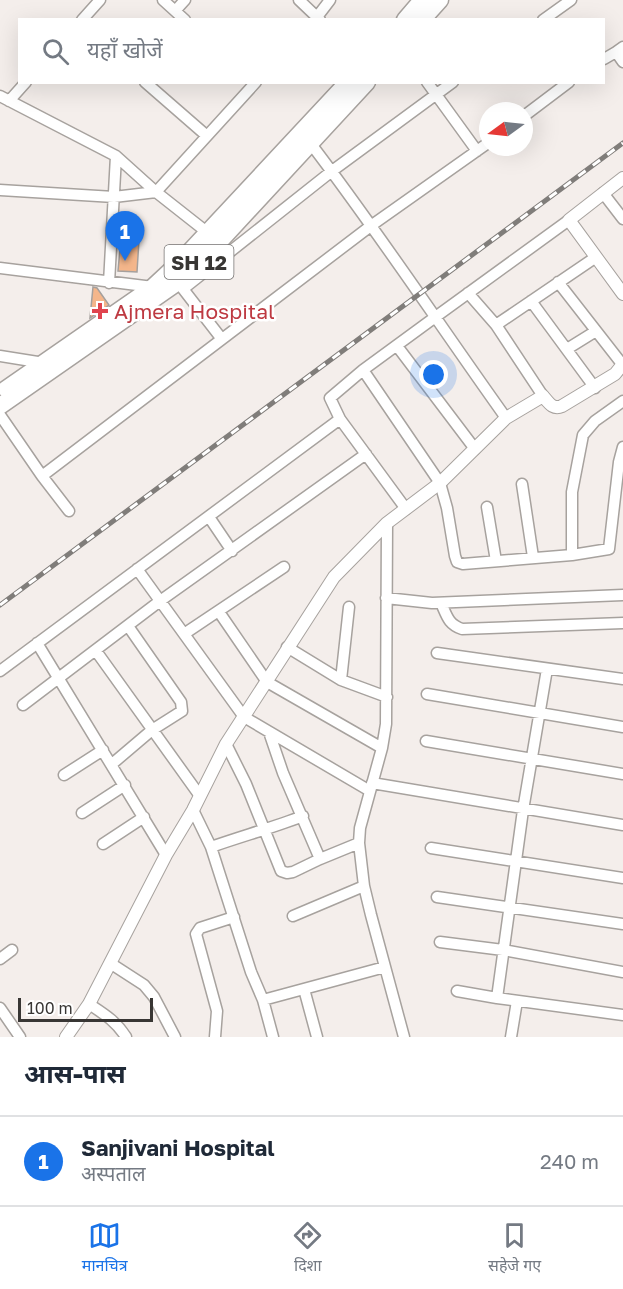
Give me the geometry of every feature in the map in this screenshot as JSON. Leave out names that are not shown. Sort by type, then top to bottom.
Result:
[{"type":"main road","points":[[407,18],[422,0]]},
{"type":"main road","points":[[424,18],[440,0]]},
{"type":"main road","name":"SH 12","points":[[0,393],[153,287],[208,233],[346,84]]},
{"type":"main road","name":"SH 12","points":[[0,406],[180,286],[365,84]]},
{"type":"street","points":[[84,18],[100,0]]},
{"type":"street","points":[[162,0],[183,18]]},
{"type":"street","points":[[175,11],[185,0]]},
{"type":"street","points":[[298,0],[318,18],[330,0]]},
{"type":"street","points":[[556,16],[571,0]]},
{"type":"street","points":[[605,58],[619,50],[623,62]]},
{"type":"street","points":[[23,84],[5,98],[116,156],[156,192],[208,233]]},
{"type":"street","points":[[147,84],[207,136]]},
{"type":"street","points":[[0,190],[114,197],[156,192],[254,84]]},
{"type":"street","points":[[42,476],[372,225],[477,152],[428,84]]},
{"type":"street","points":[[221,338],[180,286],[450,84]]},
{"type":"street","points":[[533,109],[566,84]]},
{"type":"street","points":[[311,144],[372,225],[434,318],[506,418]]},
{"type":"street","points":[[109,283],[116,156]]},
{"type":"street","points":[[406,509],[340,419],[330,398],[363,370],[623,178]]},
{"type":"street","points":[[603,194],[623,219]]},
{"type":"street","points":[[569,220],[623,294]]},
{"type":"street","points":[[496,325],[596,256]]},
{"type":"street","points":[[0,268],[153,287]]},
{"type":"street","points":[[468,293],[496,325],[543,396],[553,407],[557,408],[595,388],[615,374],[623,364],[558,282]]},
{"type":"street","points":[[531,301],[595,388]]},
{"type":"street","points":[[567,349],[596,330]]},
{"type":"street","points":[[397,346],[475,449]]},
{"type":"street","points":[[0,356],[44,363]]},
{"type":"street","points":[[363,370],[442,487],[457,562],[463,564],[606,550],[610,547],[619,462],[623,447]]},
{"type":"street","points":[[71,1034],[89,1004],[166,855],[193,810],[226,744],[334,576],[387,523],[442,487],[506,418],[543,396]]},
{"type":"street","points":[[572,555],[572,492],[583,435],[595,421],[623,401]]},
{"type":"street","points":[[0,415],[69,511]]},
{"type":"street","points":[[0,671],[340,419]]},
{"type":"street","points":[[23,705],[160,601],[366,454]]},
{"type":"street","points":[[522,484],[533,557]]},
{"type":"street","points":[[487,507],[496,561]]},
{"type":"street","points":[[209,517],[232,551]]},
{"type":"street","points":[[387,523],[387,724],[360,828],[359,843],[364,886],[404,1037]]},
{"type":"street","points":[[184,634],[284,567]]},
{"type":"street","points":[[137,569],[244,717],[371,787],[389,786],[623,825]]},
{"type":"street","points":[[386,598],[432,603],[623,596]]},
{"type":"street","points":[[432,603],[453,626],[462,629],[623,623]]},
{"type":"street","points":[[341,680],[349,607]]},
{"type":"street","points":[[219,612],[267,682],[382,748]]},
{"type":"street","points":[[112,764],[153,730],[182,711],[183,707],[128,626]]},
{"type":"street","points":[[37,643],[166,855]]},
{"type":"street","points":[[287,647],[341,680],[387,697]]},
{"type":"street","points":[[96,651],[200,796]]},
{"type":"street","points":[[437,653],[623,679]]},
{"type":"street","points":[[497,998],[523,810],[547,669]]},
{"type":"street","points":[[427,694],[623,727]]},
{"type":"street","points":[[269,732],[283,773],[320,859]]},
{"type":"street","points":[[426,741],[533,757],[623,774]]},
{"type":"street","points":[[226,744],[281,871],[293,872],[359,843]]},
{"type":"street","points":[[64,775],[103,750]]},
{"type":"street","points":[[82,813],[124,785]]},
{"type":"street","points":[[193,810],[211,847],[251,972],[263,1000],[273,1037]]},
{"type":"street","points":[[211,847],[265,831],[303,816]]},
{"type":"street","points":[[103,844],[144,817]]},
{"type":"street","points":[[431,848],[623,878]]},
{"type":"street","points":[[293,916],[364,886]]},
{"type":"street","points":[[437,897],[623,924]]},
{"type":"street","points":[[215,1037],[217,1011],[196,934],[200,928],[234,917]]},
{"type":"street","points":[[440,942],[503,950],[623,972]]},
{"type":"street","points":[[0,958],[12,950]]},
{"type":"street","points":[[110,963],[144,985],[154,997],[175,1037]]},
{"type":"street","points":[[263,1000],[385,967]]},
{"type":"street","points":[[304,989],[317,1037]]},
{"type":"street","points":[[457,991],[623,1015]]},
{"type":"street","points":[[511,1037],[517,1001]]},
{"type":"street","points":[[89,1004],[111,1018],[126,1037]]},
{"type":"street","points":[[0,1008],[20,1037]]},
{"type":"building","points":[[121,238],[139,240],[137,272],[118,271]]},
{"type":"building","points":[[93,287],[97,288],[109,305],[90,318]]},
{"type":"railway","points":[[0,605],[623,143]]},
{"type":"place","name":"Sanjivani Hospital","points":[[125,261]]},
{"type":"place","name":"Ajmera Hospital","points":[[100,311]]}]
